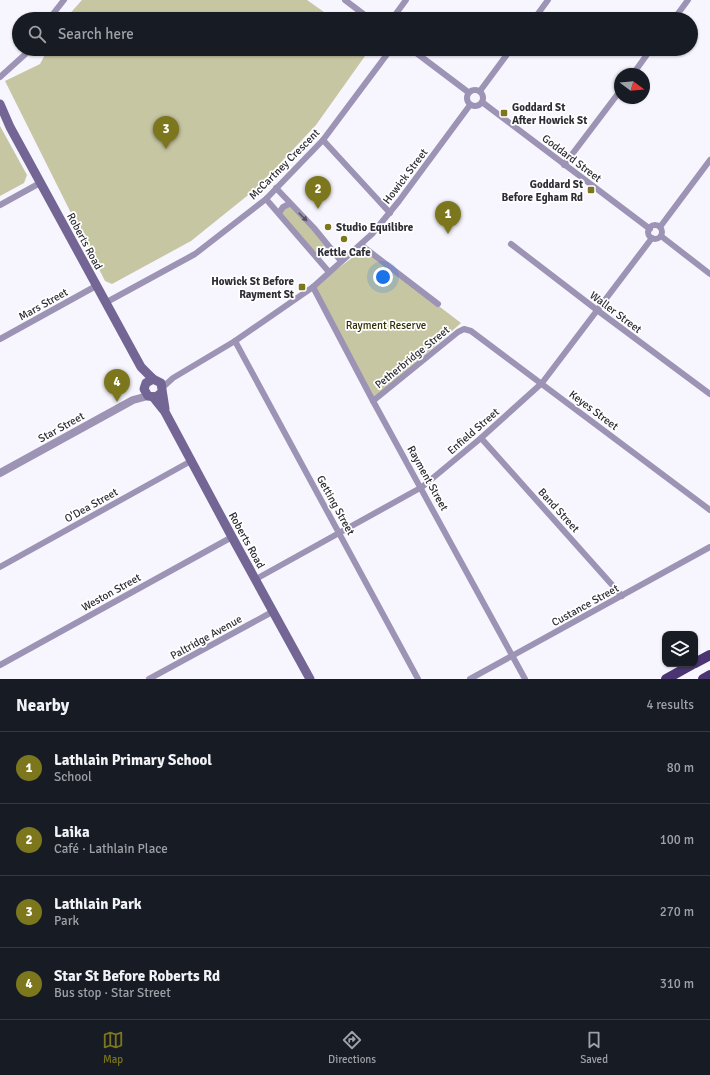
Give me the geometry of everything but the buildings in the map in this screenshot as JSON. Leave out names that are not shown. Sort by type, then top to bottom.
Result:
[{"type":"highway","points":[[698,661],[710,655]]},
{"type":"highway","points":[[666,679],[687,667]]},
{"type":"highway","points":[[702,679],[710,675]]},
{"type":"main road","name":"Roberts Road","points":[[0,104],[10,127],[40,183],[166,412],[191,461],[256,579],[272,612],[310,679]]},
{"type":"main road","name":"Roberts Road","points":[[0,118],[4,125],[10,127]]},
{"type":"street","points":[[55,12],[64,0]]},
{"type":"street","points":[[345,0],[361,12]]},
{"type":"street","points":[[397,12],[406,0]]},
{"type":"street","points":[[539,12],[548,0]]},
{"type":"street","points":[[679,12],[688,0]]},
{"type":"street","points":[[0,77],[3,71],[18,62],[24,56]]},
{"type":"street","name":"McCartney Crescent","points":[[105,303],[195,254],[266,199],[323,140],[386,56]]},
{"type":"street","points":[[419,56],[468,92]]},
{"type":"street","points":[[480,91],[506,56]]},
{"type":"street","points":[[637,68],[646,56]]},
{"type":"street","points":[[475,89],[480,91],[483,95],[482,102],[477,106],[470,105],[466,99],[468,92],[475,89]]},
{"type":"street","points":[[564,165],[614,99]]},
{"type":"street","name":"Goddard Street","points":[[482,102],[650,229]]},
{"type":"street","name":"Howick Street","points":[[153,388],[173,378],[235,341],[313,287],[361,245],[390,213],[470,105]]},
{"type":"street","points":[[323,140],[390,213]]},
{"type":"street","points":[[660,227],[710,160]]},
{"type":"street","points":[[0,205],[40,183]]},
{"type":"street","points":[[276,188],[289,204],[314,228],[341,261]]},
{"type":"street","points":[[266,199],[329,272]]},
{"type":"street","points":[[279,213],[283,207],[289,204]]},
{"type":"street","points":[[660,227],[656,226],[650,229],[649,233],[652,238],[658,239],[661,236]]},
{"type":"street","points":[[660,227],[662,232],[661,236]]},
{"type":"street","points":[[661,236],[710,274]]},
{"type":"street","name":"Enfield Street","points":[[256,579],[339,532],[422,488],[542,383],[652,238]]},
{"type":"street","name":"Waller Street","points":[[511,244],[710,394]]},
{"type":"street","points":[[361,245],[438,304]]},
{"type":"street","points":[[317,257],[330,248]]},
{"type":"street","name":"Mars Street","points":[[0,339],[96,286]]},
{"type":"street","name":"Rayment Street","points":[[313,287],[373,401],[422,488],[525,679]]},
{"type":"street","name":"Petherbridge Street","points":[[373,401],[458,332],[464,329]]},
{"type":"street","name":"Keyes Street","points":[[464,329],[471,331],[542,383],[710,510]]},
{"type":"street","name":"Getting Street","points":[[235,341],[418,679]]},
{"type":"street","name":"Howick Street","points":[[153,388],[173,378]]},
{"type":"street","name":"Star Street","points":[[0,473],[153,388]]},
{"type":"street","name":"Band Street","points":[[480,438],[622,596]]},
{"type":"street","name":"O'Dea Street","points":[[0,568],[191,461]]},
{"type":"street","name":"Weston Street","points":[[0,665],[232,537]]},
{"type":"street","name":"Custance Street","points":[[470,679],[710,546]]},
{"type":"street","name":"Paltridge Avenue","points":[[149,679],[272,612]]},
{"type":"green space","points":[[82,0],[307,0],[324,12],[71,12]]},
{"type":"green space","points":[[44,56],[365,56],[316,125],[257,188],[191,241],[112,284],[105,281],[5,81],[40,64]]},
{"type":"green space","points":[[0,126],[27,175],[24,183],[0,196]]},
{"type":"green space","points":[[289,204],[330,248],[317,257],[279,213]]},
{"type":"green space","name":"Rayment Reserve","points":[[364,249],[461,323],[373,401],[313,287]]},
{"type":"place","name":"Goddard St After Howick St","points":[[504,113]]},
{"type":"place","name":"Lathlain Park","points":[[166,149]]},
{"type":"place","name":"Goddard St Before Egham Rd","points":[[591,190]]},
{"type":"place","name":"Laika","points":[[318,209]]},
{"type":"place","name":"Studio Equilibre","points":[[328,227]]},
{"type":"place","name":"Lathlain Primary School","points":[[448,234]]},
{"type":"place","name":"Kettle Cafe","points":[[344,239]]},
{"type":"place","name":"Howick St Before Rayment St","points":[[302,287]]},
{"type":"place","name":"Star St Before Roberts Rd","points":[[117,402]]}]
